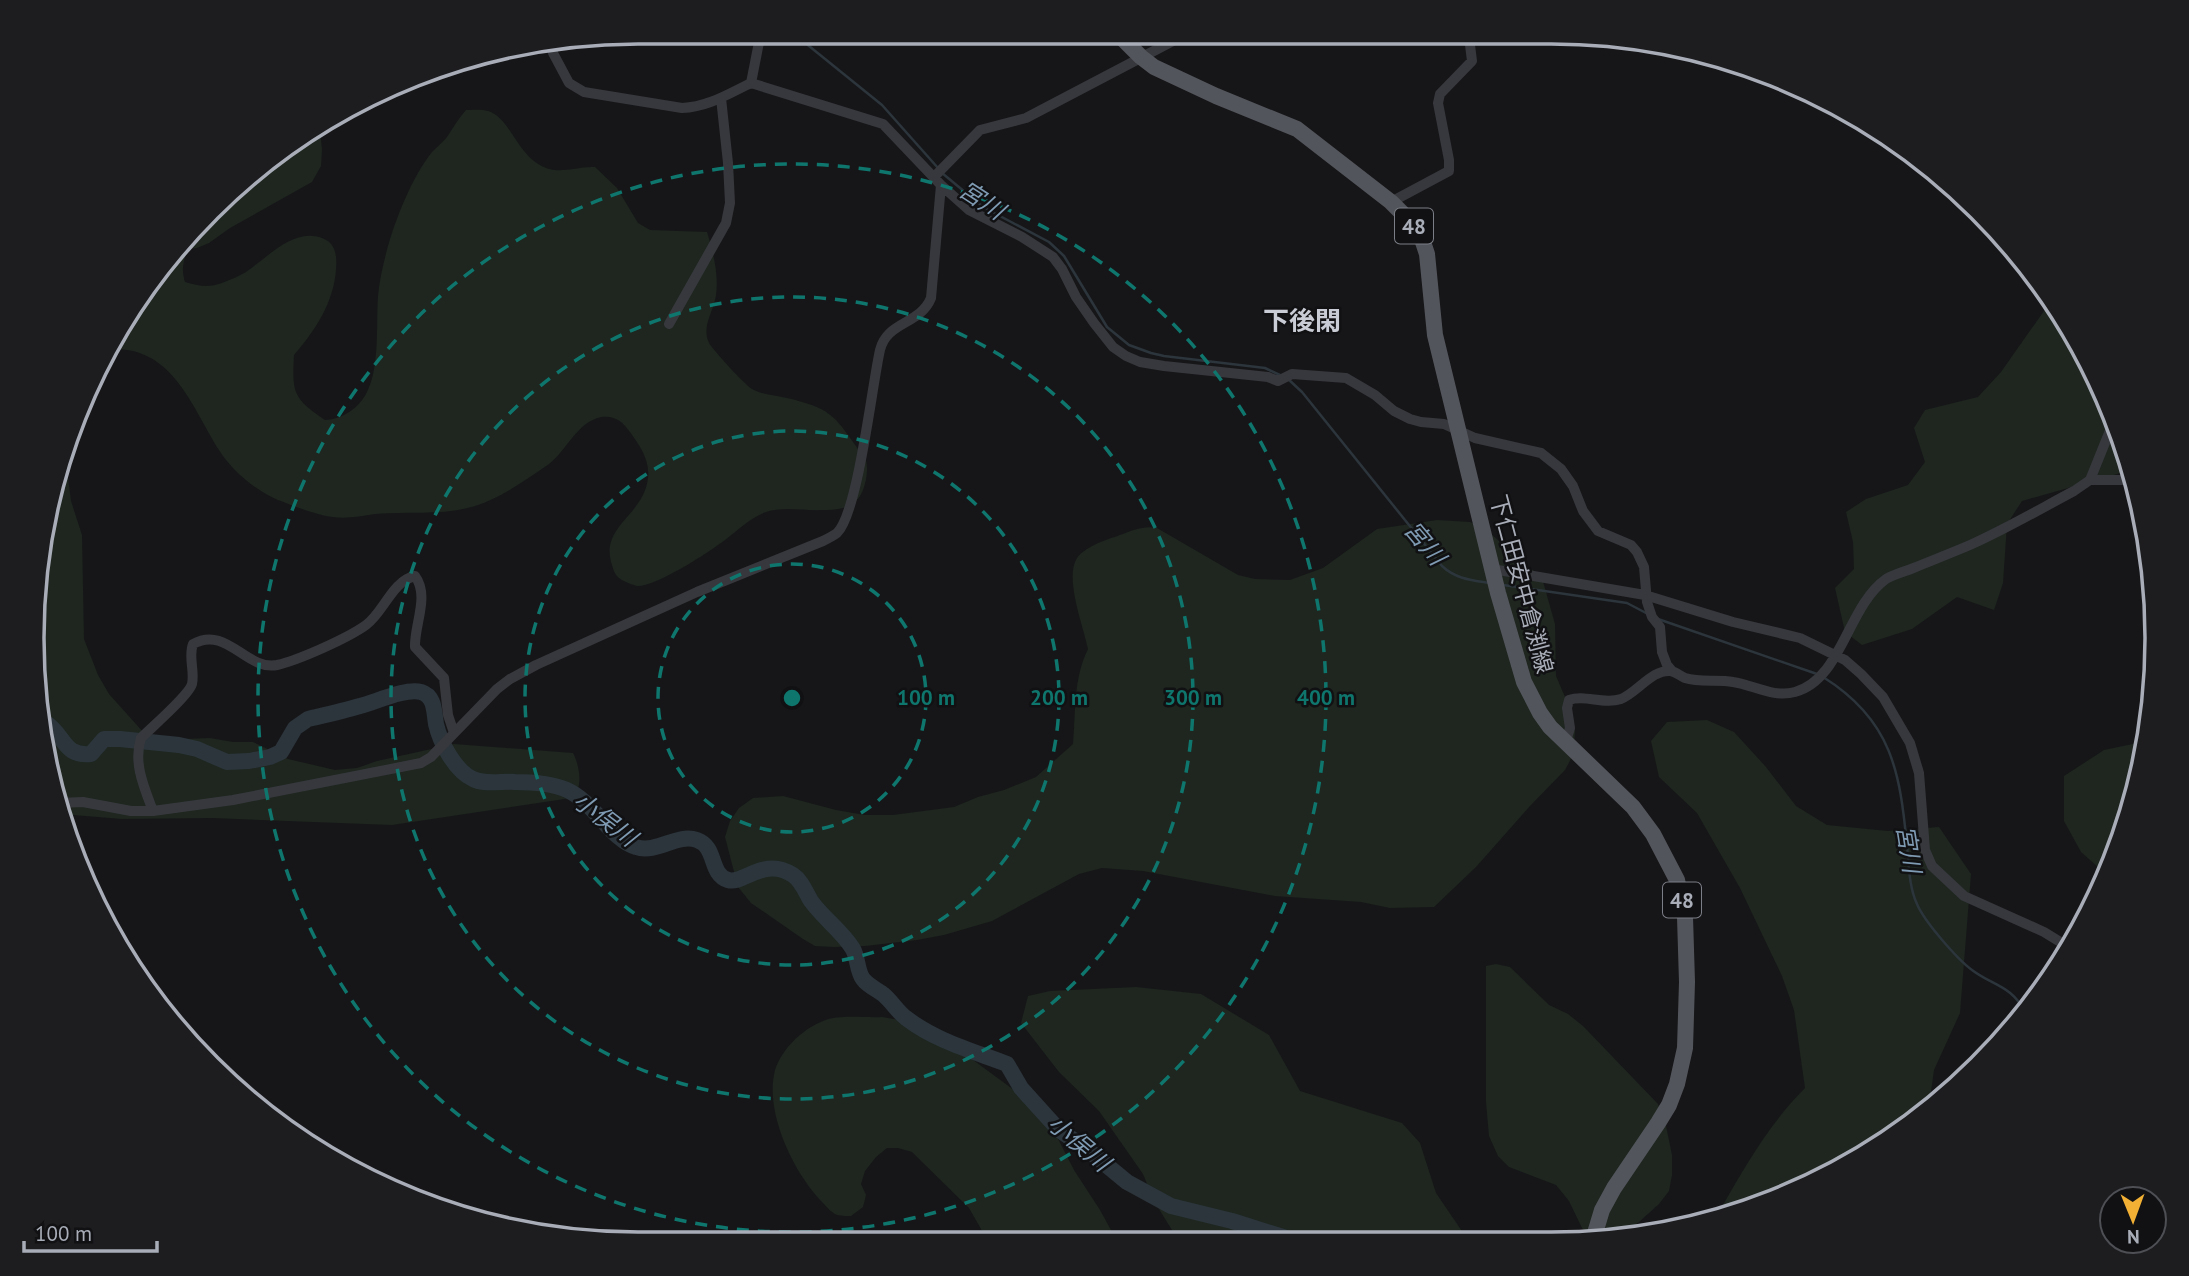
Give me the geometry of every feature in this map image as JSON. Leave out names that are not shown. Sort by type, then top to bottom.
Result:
[{"type":"main road","name":"下仁田安中倉渕線","points":[[1128,44],[1154,67],[1297,130],[1391,202],[1421,236],[1427,254],[1435,335],[1498,593],[1524,682],[1550,727],[1633,807],[1653,834],[1677,880],[1685,918],[1687,982],[1685,1048],[1677,1084],[1658,1124],[1614,1188],[1602,1210],[1596,1230]]},
{"type":"street","points":[[751,83],[759,44]]},
{"type":"street","points":[[67,803],[83,802],[131,811],[153,811],[233,800],[421,763],[431,757],[510,679],[697,592],[837,533],[857,477],[881,346],[895,328],[926,309],[931,298],[937,181],[950,160],[980,130],[1026,118],[1166,44]]},
{"type":"street","points":[[1391,202],[1449,171],[1438,103],[1440,94],[1472,61],[1470,44]]},
{"type":"street","points":[[552,50],[569,83],[584,92],[682,108],[698,107],[751,83],[883,124],[968,210],[1039,246],[1053,257],[1094,323],[1113,347],[1140,362],[1268,377],[1278,381],[1292,374],[1346,378],[1375,395],[1394,411],[1422,422],[1444,424],[1475,438],[1541,453],[1561,469],[1573,486],[1583,511],[1598,531],[1631,545],[1637,552],[1644,567],[1646,599],[1651,617],[1660,627],[1662,652],[1667,665],[1687,679],[1731,681],[1778,695],[1808,688],[1833,659],[1857,613],[1887,579],[1971,544],[2074,491],[2090,480],[2109,434]]},
{"type":"street","points":[[668,324],[726,223],[730,203],[721,98]]},
{"type":"street","points":[[2090,480],[2124,480]]},
{"type":"street","points":[[1493,572],[1646,599],[1800,638],[1861,674],[1883,697],[1910,743],[1919,773],[1925,850],[1932,866],[1964,896],[2044,932],[2061,943]]},
{"type":"street","points":[[153,811],[141,778],[138,748],[141,738],[191,687],[193,644],[215,639],[227,643],[263,666],[280,664],[367,624],[394,591],[411,577],[415,576],[418,580],[421,604],[415,647],[444,678],[448,715],[454,733]]},
{"type":"street","points":[[1566,741],[1570,728],[1567,708],[1569,700],[1576,698],[1615,701],[1628,696],[1656,674],[1672,671]]},
{"type":"shaded area","points":[[466,110],[485,110],[503,121],[536,163],[558,170],[595,167],[617,188],[638,223],[650,230],[707,232],[717,279],[715,301],[706,331],[709,343],[752,389],[812,405],[836,420],[866,461],[865,484],[857,500],[838,509],[786,509],[760,514],[682,568],[657,581],[637,586],[616,575],[610,552],[617,530],[645,491],[647,465],[634,437],[614,418],[601,417],[585,424],[549,464],[485,503],[438,512],[333,517],[278,500],[253,485],[224,458],[189,399],[166,369],[151,358],[133,351],[118,350],[144,308],[191,246],[246,191],[321,136],[321,166],[312,182],[230,228],[209,243],[189,249],[183,273],[185,282],[213,286],[246,272],[291,240],[312,236],[327,240],[335,250],[336,259],[332,293],[316,326],[294,355],[294,386],[306,406],[325,420],[350,412],[364,398],[374,370],[380,279],[396,221],[422,166]]},
{"type":"shaded area","points":[[2045,309],[2084,375],[2114,447],[2122,473],[2022,501],[2007,524],[2003,583],[1994,610],[1957,597],[1912,629],[1862,645],[1845,632],[1835,588],[1854,569],[1853,542],[1846,512],[1866,499],[1908,485],[1925,462],[1914,428],[1925,410],[1978,397],[2001,372]]},
{"type":"shaded area","points":[[67,472],[71,501],[82,535],[84,639],[98,675],[109,694],[144,733],[158,740],[210,738],[253,742],[288,759],[335,770],[357,768],[454,744],[573,753],[579,777],[578,790],[567,799],[392,825],[212,818],[122,819],[71,815],[55,754],[49,716],[45,677],[45,599],[55,522]]},
{"type":"shaded area","points":[[1437,520],[1470,522],[1484,528],[1542,578],[1555,624],[1556,676],[1571,711],[1575,732],[1573,755],[1565,770],[1476,867],[1434,907],[1390,908],[1361,902],[1275,896],[1143,871],[1102,868],[1079,874],[992,921],[917,940],[834,947],[815,946],[803,939],[751,903],[738,887],[725,837],[730,821],[739,808],[753,798],[783,796],[865,815],[893,815],[954,807],[1036,777],[1073,744],[1077,684],[1088,649],[1076,603],[1074,567],[1080,554],[1094,545],[1146,527],[1157,528],[1238,575],[1255,579],[1290,580],[1323,568],[1377,529]]},
{"type":"shaded area","points":[[1707,720],[1734,732],[1796,806],[1827,825],[1888,831],[1939,827],[1971,874],[1960,1013],[1934,1070],[1931,1095],[1848,1153],[1778,1187],[1722,1207],[1767,1134],[1805,1088],[1794,1010],[1782,976],[1740,888],[1697,813],[1659,777],[1651,741],[1667,722]]},
{"type":"shaded area","points":[[2136,743],[2125,792],[2099,868],[2081,852],[2064,821],[2064,776],[2104,750]]},
{"type":"shaded area","points":[[1496,964],[1510,967],[1549,1005],[1568,1014],[1583,1026],[1658,1104],[1665,1121],[1672,1155],[1669,1191],[1634,1226],[1585,1231],[1569,1201],[1556,1185],[1509,1167],[1498,1156],[1489,1136],[1486,1102],[1486,966]]},
{"type":"shaded area","points":[[1136,987],[1201,994],[1269,1035],[1300,1091],[1402,1123],[1420,1143],[1436,1193],[1463,1232],[1173,1232],[1154,1201],[1143,1174],[1099,1111],[1059,1072],[1021,1023],[1028,996],[1050,991]]},
{"type":"shaded area","points":[[882,1017],[905,1021],[928,1031],[965,1054],[1026,1099],[1057,1137],[1112,1232],[983,1232],[969,1208],[912,1152],[898,1148],[887,1148],[865,1171],[861,1184],[866,1195],[863,1207],[851,1216],[837,1215],[830,1210],[802,1177],[785,1144],[774,1108],[774,1075],[780,1058],[799,1036],[823,1021]]},
{"type":"waterway","name":"宮川","points":[[807,44],[882,105],[938,168]]},
{"type":"waterway","name":"宮川","points":[[942,173],[983,207],[1049,242],[1064,256],[1107,327],[1129,345],[1164,356],[1265,368],[1282,376]]},
{"type":"waterway","name":"宮川","points":[[1288,379],[1302,392],[1442,566],[1458,576],[1489,583]]},
{"type":"waterway","name":"宮川","points":[[1503,585],[1627,603],[1646,613]]},
{"type":"waterway","name":"宮川","points":[[1658,619],[1817,674]]},
{"type":"waterway","name":"宮川","points":[[1823,677],[1864,711],[1888,750],[1901,794],[1911,883],[1921,911],[1958,957],[1972,970],[2008,991],[2020,1003]]},
{"type":"waterway","name":"小俣川","points":[[51,727],[69,749],[82,754],[91,754],[104,739],[120,739],[179,745],[197,749],[227,762],[249,761],[281,752],[295,728],[308,719],[399,694],[414,691],[426,694],[431,701],[445,747],[454,763],[466,775],[483,782],[535,783],[567,790],[586,803],[618,837],[636,847],[652,848],[682,839],[697,840],[708,848],[718,872],[728,880],[740,879],[773,868],[793,875],[816,907],[849,942],[861,976],[906,1018],[955,1045],[1007,1064],[1021,1088],[1058,1129],[1127,1182],[1171,1206],[1267,1232]]},
{"type":"district","name":"下後閑","points":[[1302,320]]}]
